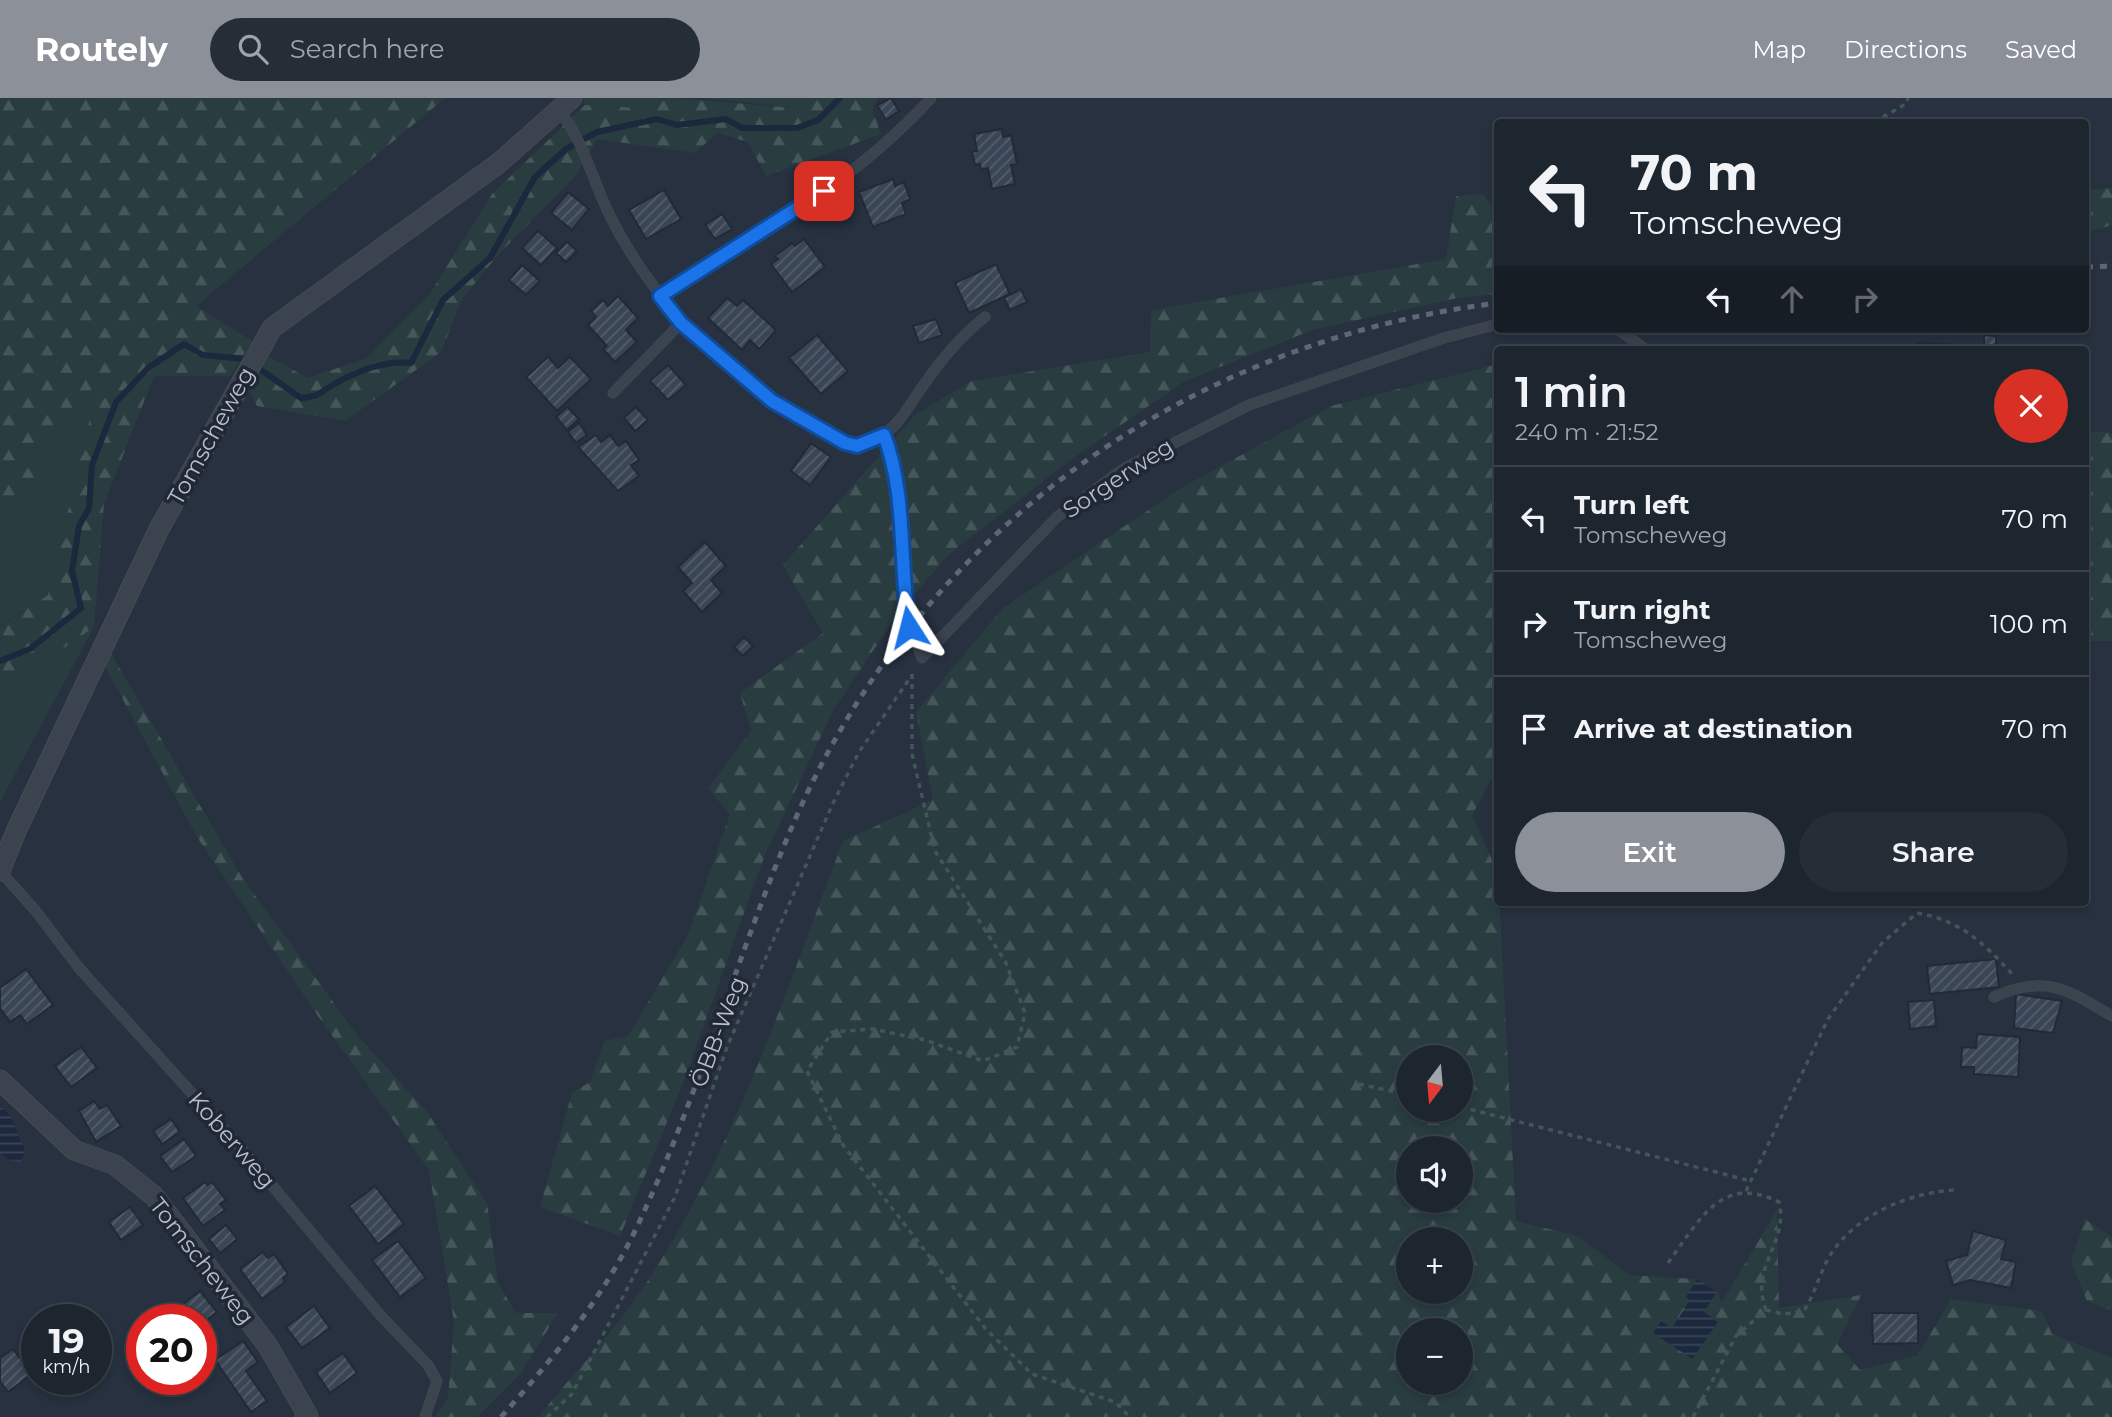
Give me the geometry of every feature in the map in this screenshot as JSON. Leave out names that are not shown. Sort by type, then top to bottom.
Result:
[{"type":"street","name":"Tomscheweg","points":[[1,865],[159,529],[272,328],[499,163],[566,104]]},
{"type":"street","name":"Tomscheweg","points":[[0,1080],[74,1150],[115,1165],[154,1196],[268,1346],[308,1416],[305,1417]]},
{"type":"lane","points":[[660,296],[847,176],[900,132],[931,98]]},
{"type":"lane","name":"Tomscheweg","points":[[566,104],[573,128],[583,145],[610,216],[660,296],[681,323],[772,401],[845,443],[857,446],[884,435]]},
{"type":"lane","points":[[922,658],[909,627],[903,589],[894,462],[884,435],[954,346],[985,317]]},
{"type":"lane","points":[[613,393],[681,323]]},
{"type":"lane","name":"Sorgerweg","points":[[922,658],[1057,517],[1125,468],[1249,405],[1444,338],[1494,325]]},
{"type":"lane","points":[[1623,333],[1641,346]]},
{"type":"lane","name":"Koberweg","points":[[1,865],[79,968],[241,1148],[381,1316],[428,1365],[437,1381],[425,1417]]},
{"type":"lane","points":[[1994,997],[2021,984],[2051,985],[2078,996],[2112,1016]]},
{"type":"path","points":[[1879,119],[1906,104],[1908,98]]},
{"type":"path","name":"ÖBB-Weg","points":[[547,1417],[572,1394],[669,1208],[727,1047],[833,803],[859,752],[922,658]]},
{"type":"path","points":[[912,674],[912,754],[934,851],[1006,963],[1025,1013],[1017,1047],[983,1061],[925,1040],[873,1029],[832,1032],[807,1071],[843,1145],[985,1328],[1031,1374],[1115,1402],[1130,1417]]},
{"type":"path","points":[[1746,1191],[1828,1019],[1882,943],[1917,913],[1943,918],[1960,926],[1998,959],[2021,984]]},
{"type":"path","points":[[1359,1084],[1396,1092]]},
{"type":"path","points":[[1474,1110],[1751,1181]]},
{"type":"path","points":[[1766,1310],[1783,1314],[1803,1312],[1816,1292],[1830,1257],[1853,1231],[1890,1205],[1927,1191],[1956,1190]]},
{"type":"path","points":[[1668,1263],[1699,1220],[1727,1195],[1746,1191],[1760,1192],[1780,1202],[1783,1218],[1759,1291],[1766,1310]]},
{"type":"path","points":[[1693,1417],[1736,1336],[1766,1310]]},
{"type":"green space","points":[[0,98],[445,98],[196,306],[252,341],[230,376],[154,376],[104,504],[94,627],[0,693],[0,627],[48,595],[94,401],[84,400],[37,456],[51,470],[26,504],[0,517]]},
{"type":"green space","points":[[584,98],[674,98],[640,108],[585,105]]},
{"type":"green space","points":[[674,98],[806,109],[809,98],[878,98],[872,109],[881,134],[766,176],[748,142],[717,133],[695,153],[597,139],[576,175],[498,255],[462,299],[441,352],[345,421],[257,406],[248,387],[266,355],[308,378],[367,358],[429,295],[492,194],[585,105],[640,108]]},
{"type":"green space","points":[[702,98],[809,98],[806,109]]},
{"type":"green space","points":[[2112,188],[2112,225],[2089,232],[2089,190]]},
{"type":"green space","points":[[1482,194],[1494,208],[1494,294],[1457,298],[1312,330],[1183,382],[1069,461],[947,556],[896,616],[833,711],[766,852],[683,1083],[620,1236],[540,1207],[572,1093],[590,1082],[604,1041],[628,1036],[688,935],[730,814],[708,789],[751,731],[740,693],[823,633],[783,565],[915,415],[972,381],[1150,352],[1151,310],[1446,259],[1456,196]]},
{"type":"green space","points":[[1494,365],[1494,774],[1472,815],[1494,864],[1494,906],[1500,906],[1516,1221],[1578,1236],[1630,1275],[1697,1279],[1717,1292],[1722,1302],[1777,1210],[1779,1308],[1861,1295],[1837,1344],[1860,1370],[1918,1355],[1951,1299],[2042,1311],[2052,1334],[2112,1358],[2112,1417],[538,1417],[633,1302],[676,1234],[705,1181],[756,1069],[843,841],[933,800],[916,712],[1002,609],[1181,488],[1331,406]]},
{"type":"green space","points":[[84,400],[94,401],[48,595],[0,626],[0,517],[26,504],[37,457]]},
{"type":"green space","points":[[2089,431],[2112,433],[2112,641],[2089,641]]},
{"type":"green space","points":[[94,627],[0,802],[0,693]]},
{"type":"green space","points":[[108,648],[243,879],[359,1037],[427,1112],[487,1203],[498,1283],[516,1313],[558,1313],[521,1373],[477,1417],[435,1417],[448,1397],[454,1322],[429,1170],[318,1016],[197,837],[101,659]]},
{"type":"green space","points":[[2085,1219],[2112,1237],[2112,1311],[2087,1301],[2071,1262]]},
{"type":"water","points":[[0,1106],[10,1116],[25,1151],[21,1162],[9,1160],[0,1153]]},
{"type":"water","points":[[1697,1279],[1717,1292],[1704,1312],[1718,1322],[1692,1359],[1653,1333],[1661,1321],[1672,1328],[1690,1300],[1686,1297]]},
{"type":"building","points":[[891,98],[899,111],[886,120],[877,105]]},
{"type":"building","points":[[1002,129],[1003,137],[1011,135],[1017,164],[1011,165],[1015,184],[992,189],[988,168],[981,170],[980,164],[975,165],[972,152],[977,151],[974,134]]},
{"type":"building","points":[[893,179],[895,186],[904,182],[910,199],[902,203],[906,214],[873,227],[859,192]]},
{"type":"building","points":[[664,190],[681,219],[646,239],[629,210]]},
{"type":"building","points":[[568,192],[589,209],[572,230],[551,213]]},
{"type":"building","points":[[722,214],[732,229],[715,239],[705,225]]},
{"type":"building","points":[[538,231],[557,248],[541,265],[522,248]]},
{"type":"building","points":[[804,239],[825,267],[792,292],[771,264],[778,259],[775,256],[792,243],[795,246]]},
{"type":"building","points":[[567,242],[577,251],[566,262],[556,253]]},
{"type":"building","points":[[996,264],[1010,294],[969,313],[955,283]]},
{"type":"building","points":[[522,265],[540,281],[526,295],[509,280]]},
{"type":"building","points":[[1021,289],[1027,302],[1010,310],[1004,298]]},
{"type":"building","points":[[618,296],[638,318],[626,330],[637,342],[615,362],[603,349],[607,346],[588,325],[596,317],[591,311],[603,300],[608,306]]},
{"type":"building","points":[[727,298],[737,306],[743,300],[776,330],[759,349],[750,340],[742,350],[708,318]]},
{"type":"building","points":[[936,319],[942,335],[919,343],[913,326]]},
{"type":"building","points":[[817,335],[848,371],[821,394],[789,358]]},
{"type":"building","points":[[1984,335],[1996,336],[1996,346],[1984,345]]},
{"type":"building","points":[[1918,343],[1951,344],[1951,346],[1918,346]]},
{"type":"building","points":[[548,357],[558,368],[570,357],[591,379],[557,411],[526,377]]},
{"type":"building","points":[[668,365],[686,385],[668,400],[650,381]]},
{"type":"building","points":[[567,407],[579,419],[567,430],[556,417]]},
{"type":"building","points":[[636,407],[648,420],[635,431],[624,418]]},
{"type":"building","points":[[579,423],[587,435],[576,443],[568,432]]},
{"type":"building","points":[[596,435],[601,442],[610,435],[618,446],[626,441],[639,460],[631,465],[639,476],[618,491],[578,447]]},
{"type":"building","points":[[811,443],[831,457],[810,485],[791,471]]},
{"type":"building","points":[[705,542],[726,566],[711,580],[722,593],[702,612],[683,591],[692,583],[678,567]]},
{"type":"building","points":[[744,637],[753,646],[743,656],[734,647]]},
{"type":"building","points":[[1996,959],[1999,987],[1930,994],[1927,966]]},
{"type":"building","points":[[26,969],[53,1005],[27,1024],[20,1015],[10,1022],[0,1008],[0,988]]},
{"type":"building","points":[[2016,994],[2062,1001],[2053,1033],[2014,1028]]},
{"type":"building","points":[[1934,1000],[1936,1026],[1910,1029],[1908,1002]]},
{"type":"building","points":[[1977,1034],[2020,1037],[2018,1077],[1974,1074],[1974,1067],[1961,1067],[1962,1047],[1976,1048]]},
{"type":"building","points":[[81,1047],[97,1068],[71,1087],[55,1066]]},
{"type":"building","points":[[94,1101],[100,1109],[107,1105],[121,1126],[96,1142],[79,1111]]},
{"type":"building","points":[[171,1119],[180,1132],[162,1144],[153,1131]]},
{"type":"building","points":[[184,1139],[196,1156],[172,1172],[160,1156]]},
{"type":"building","points":[[205,1182],[207,1185],[212,1182],[226,1200],[220,1204],[225,1210],[203,1226],[183,1198]]},
{"type":"building","points":[[375,1186],[404,1224],[378,1244],[349,1206]]},
{"type":"building","points":[[130,1207],[143,1225],[121,1240],[109,1222]]},
{"type":"building","points":[[226,1225],[237,1239],[220,1253],[209,1239]]},
{"type":"building","points":[[1973,1231],[2006,1240],[2001,1259],[2016,1262],[2011,1288],[1970,1280],[1953,1285],[1946,1261],[1967,1255]]},
{"type":"building","points":[[398,1241],[426,1278],[400,1297],[372,1260]]},
{"type":"building","points":[[263,1252],[268,1258],[274,1254],[288,1274],[283,1278],[285,1282],[262,1299],[240,1269]]},
{"type":"building","points":[[200,1291],[211,1304],[183,1304]]},
{"type":"building","points":[[314,1306],[330,1328],[302,1348],[286,1327]]},
{"type":"building","points":[[1872,1313],[1918,1313],[1918,1343],[1873,1344]]},
{"type":"building","points":[[243,1341],[258,1362],[246,1371],[267,1401],[251,1412],[217,1363],[217,1359]]},
{"type":"building","points":[[13,1349],[21,1360],[21,1382],[8,1392],[0,1381],[0,1358]]},
{"type":"building","points":[[343,1353],[357,1373],[330,1393],[316,1372]]},
{"type":"waterway","points":[[0,661],[30,649],[81,608],[72,571],[79,526],[89,508],[92,465],[116,402],[148,368],[184,344],[203,355],[245,359],[301,398],[316,395],[373,367],[411,363],[443,300],[490,258],[535,177],[566,149],[597,132],[657,119],[677,125],[726,119],[742,128],[797,128],[818,120],[840,98]]},
{"type":"railway","points":[[2089,267],[2112,266]]},
{"type":"railway","points":[[501,1417],[538,1375],[589,1308],[632,1237],[676,1137],[791,829],[844,724],[910,628],[986,544],[1073,470],[1168,409],[1272,360],[1382,325],[1494,304]]},
{"type":"route","points":[[824,191],[660,296],[681,323],[772,401],[845,443],[857,446],[884,435],[894,462],[899,499],[903,589],[909,627]]}]
